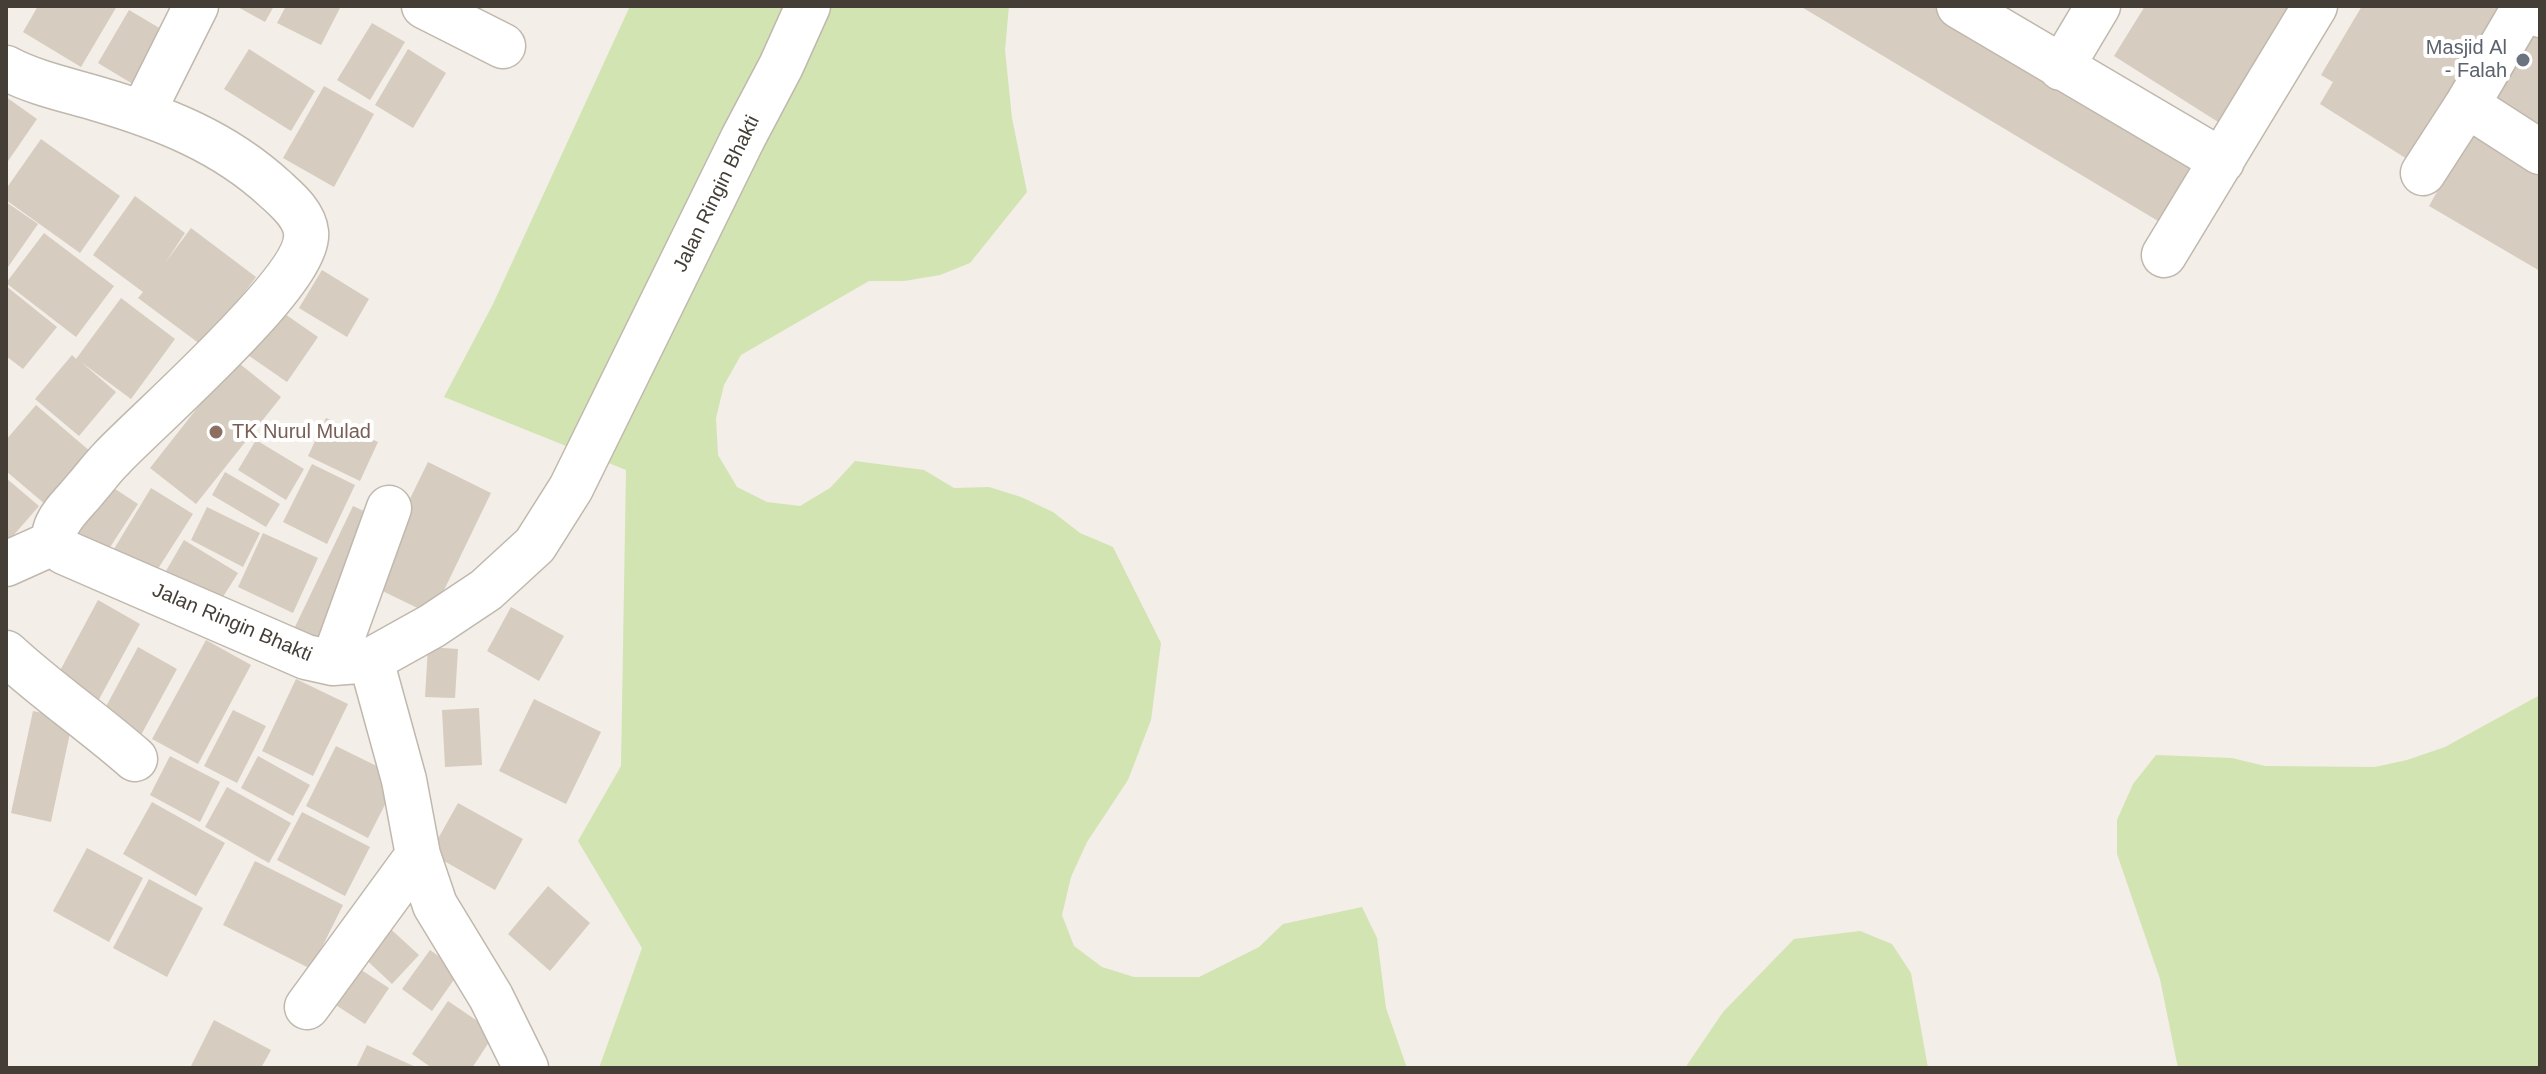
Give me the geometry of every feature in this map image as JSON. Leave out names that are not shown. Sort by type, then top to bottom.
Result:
[{"type":"street","points":[[143,112],[196,6]]},
{"type":"street","points":[[424,6],[503,46]]},
{"type":"street","name":"Jalan Ringin Bhakti","points":[[55,542],[64,552],[306,657],[352,662],[432,626],[486,590],[535,545],[571,488],[808,6]]},
{"type":"street","points":[[1959,6],[2222,161]]},
{"type":"street","points":[[2061,68],[2098,6]]},
{"type":"street","points":[[2164,255],[2315,6]]},
{"type":"street","points":[[2423,173],[2525,6],[2540,15]]},
{"type":"street","points":[[6,68],[63,89],[143,112],[211,143],[259,174],[290,203],[301,218],[306,233],[304,249],[291,272],[227,345],[110,460],[61,519],[55,532],[55,542],[6,564]]},
{"type":"street","points":[[2467,105],[2540,152]]},
{"type":"street","points":[[389,508],[352,662],[404,780],[418,855],[435,905],[491,997],[526,1068]]},
{"type":"street","points":[[6,653],[47,690],[94,723],[135,759]]},
{"type":"street","points":[[307,1007],[418,855]]},
{"type":"green space","points":[[630,6],[1009,6],[1005,50],[1012,118],[1027,192],[970,263],[940,275],[904,281],[869,281],[741,355],[724,385],[716,418],[718,455],[737,487],[767,502],[800,506],[830,488],[855,461],[924,470],[954,488],[989,487],[1021,497],[1053,512],[1080,533],[1113,547],[1161,643],[1151,720],[1128,780],[1087,842],[1071,877],[1062,915],[1074,946],[1102,967],[1134,977],[1199,977],[1259,947],[1283,924],[1362,907],[1377,938],[1386,1008],[1407,1068],[599,1068],[642,948],[578,841],[621,766],[626,470],[444,397],[493,304]]},
{"type":"green space","points":[[2540,695],[2540,1068],[2178,1068],[2160,979],[2117,854],[2117,820],[2133,784],[2156,755],[2232,758],[2265,766],[2375,767],[2445,747]]},
{"type":"green space","points":[[1860,931],[1892,944],[1911,973],[1928,1068],[1685,1068],[1723,1012],[1794,939]]},
{"type":"building","points":[[38,6],[117,6],[81,67],[23,32]]},
{"type":"building","points":[[236,6],[274,6],[265,22]]},
{"type":"building","points":[[286,6],[341,6],[321,45],[277,23]]},
{"type":"building","points":[[1800,6],[1932,6],[2198,165],[2163,224]]},
{"type":"building","points":[[2145,6],[2302,6],[2226,127],[2114,56]]},
{"type":"building","points":[[2362,6],[2506,6],[2415,164],[2320,104],[2333,82],[2321,75]]},
{"type":"building","points":[[129,10],[178,39],[146,92],[98,63]]},
{"type":"building","points":[[372,23],[405,42],[370,100],[337,80]]},
{"type":"building","name":"Masjid Al - Falah","points":[[2540,23],[2540,132],[2483,98]]},
{"type":"building","points":[[249,49],[315,91],[291,131],[224,89]]},
{"type":"building","points":[[408,49],[446,73],[413,128],[375,105]]},
{"type":"building","points":[[324,86],[374,114],[334,187],[283,158]]},
{"type":"building","points":[[6,97],[37,119],[6,164]]},
{"type":"building","points":[[2470,134],[2540,175],[2540,271],[2429,206]]},
{"type":"building","points":[[41,139],[120,196],[80,253],[6,200],[6,189]]},
{"type":"building","points":[[135,196],[185,233],[165,263],[191,228],[256,277],[204,347],[138,298],[143,292],[93,255]]},
{"type":"building","points":[[6,202],[38,224],[6,270]]},
{"type":"building","points":[[44,233],[114,286],[76,337],[6,283]]},
{"type":"building","points":[[322,270],[369,299],[347,337],[299,308]]},
{"type":"building","points":[[6,286],[57,327],[23,369],[6,356]]},
{"type":"building","points":[[121,298],[175,339],[131,399],[81,362],[116,392],[79,436],[35,399],[72,355],[76,359]]},
{"type":"building","points":[[272,305],[318,337],[287,382],[242,351]]},
{"type":"building","name":"TK Nurul Mulad","points":[[235,360],[281,397],[196,504],[150,468]]},
{"type":"building","points":[[36,405],[91,452],[46,505],[6,471],[6,440]]},
{"type":"building","points":[[326,418],[378,442],[360,481],[308,456]]},
{"type":"building","points":[[256,440],[304,469],[286,500],[238,470]]},
{"type":"building","points":[[428,462],[491,493],[432,615],[368,584]]},
{"type":"building","points":[[312,464],[355,485],[327,544],[283,522]]},
{"type":"building","points":[[225,472],[280,504],[266,527],[212,495]]},
{"type":"building","points":[[6,478],[39,506],[6,544]]},
{"type":"building","points":[[106,483],[138,504],[105,555],[73,534]]},
{"type":"building","points":[[151,488],[193,514],[154,575],[114,549]]},
{"type":"building","points":[[353,506],[379,518],[319,644],[293,631]]},
{"type":"building","points":[[207,507],[260,533],[243,567],[191,540]]},
{"type":"building","points":[[263,533],[318,558],[293,613],[238,587]]},
{"type":"building","points":[[184,540],[238,573],[216,608],[163,576]]},
{"type":"building","points":[[98,600],[140,624],[97,703],[55,680]]},
{"type":"building","points":[[511,607],[564,636],[539,681],[487,651]]},
{"type":"building","points":[[206,640],[251,665],[198,764],[152,739]]},
{"type":"building","points":[[138,647],[177,669],[141,735],[102,714]]},
{"type":"building","points":[[428,647],[458,649],[455,698],[425,697]]},
{"type":"building","points":[[296,679],[348,704],[313,776],[262,751]]},
{"type":"building","points":[[534,699],[601,732],[566,804],[499,771]]},
{"type":"building","points":[[479,708],[482,765],[445,767],[442,710]]},
{"type":"building","points":[[233,710],[266,726],[237,783],[204,766]]},
{"type":"building","points":[[33,711],[73,719],[51,822],[11,813]]},
{"type":"building","points":[[336,746],[399,777],[368,838],[306,806]]},
{"type":"building","points":[[170,756],[220,782],[200,822],[150,795]]},
{"type":"building","points":[[258,756],[310,785],[293,816],[241,788]]},
{"type":"building","points":[[227,787],[291,823],[269,863],[205,827]]},
{"type":"building","points":[[152,802],[225,843],[196,896],[123,854]]},
{"type":"building","points":[[458,803],[523,839],[495,890],[430,853]]},
{"type":"building","points":[[302,812],[370,847],[345,896],[277,860]]},
{"type":"building","points":[[87,848],[143,878],[109,942],[53,911]]},
{"type":"building","points":[[255,861],[343,905],[311,969],[223,925]]},
{"type":"building","points":[[149,879],[203,908],[167,977],[113,948]]},
{"type":"building","points":[[548,886],[590,923],[550,971],[508,934]]},
{"type":"building","points":[[384,923],[419,955],[392,984],[358,952]]},
{"type":"building","points":[[430,950],[460,971],[432,1011],[402,989]]},
{"type":"building","points":[[352,964],[389,988],[365,1024],[328,1000]]},
{"type":"building","points":[[448,1001],[495,1033],[472,1068],[432,1068],[412,1054]]},
{"type":"building","points":[[214,1020],[271,1050],[261,1068],[190,1068]]},
{"type":"building","points":[[367,1045],[418,1068],[356,1068]]},
{"type":"place","name":"Masjid Al - Falah","points":[[2523,60]]},
{"type":"place","name":"TK Nurul Mulad","points":[[216,432]]}]
